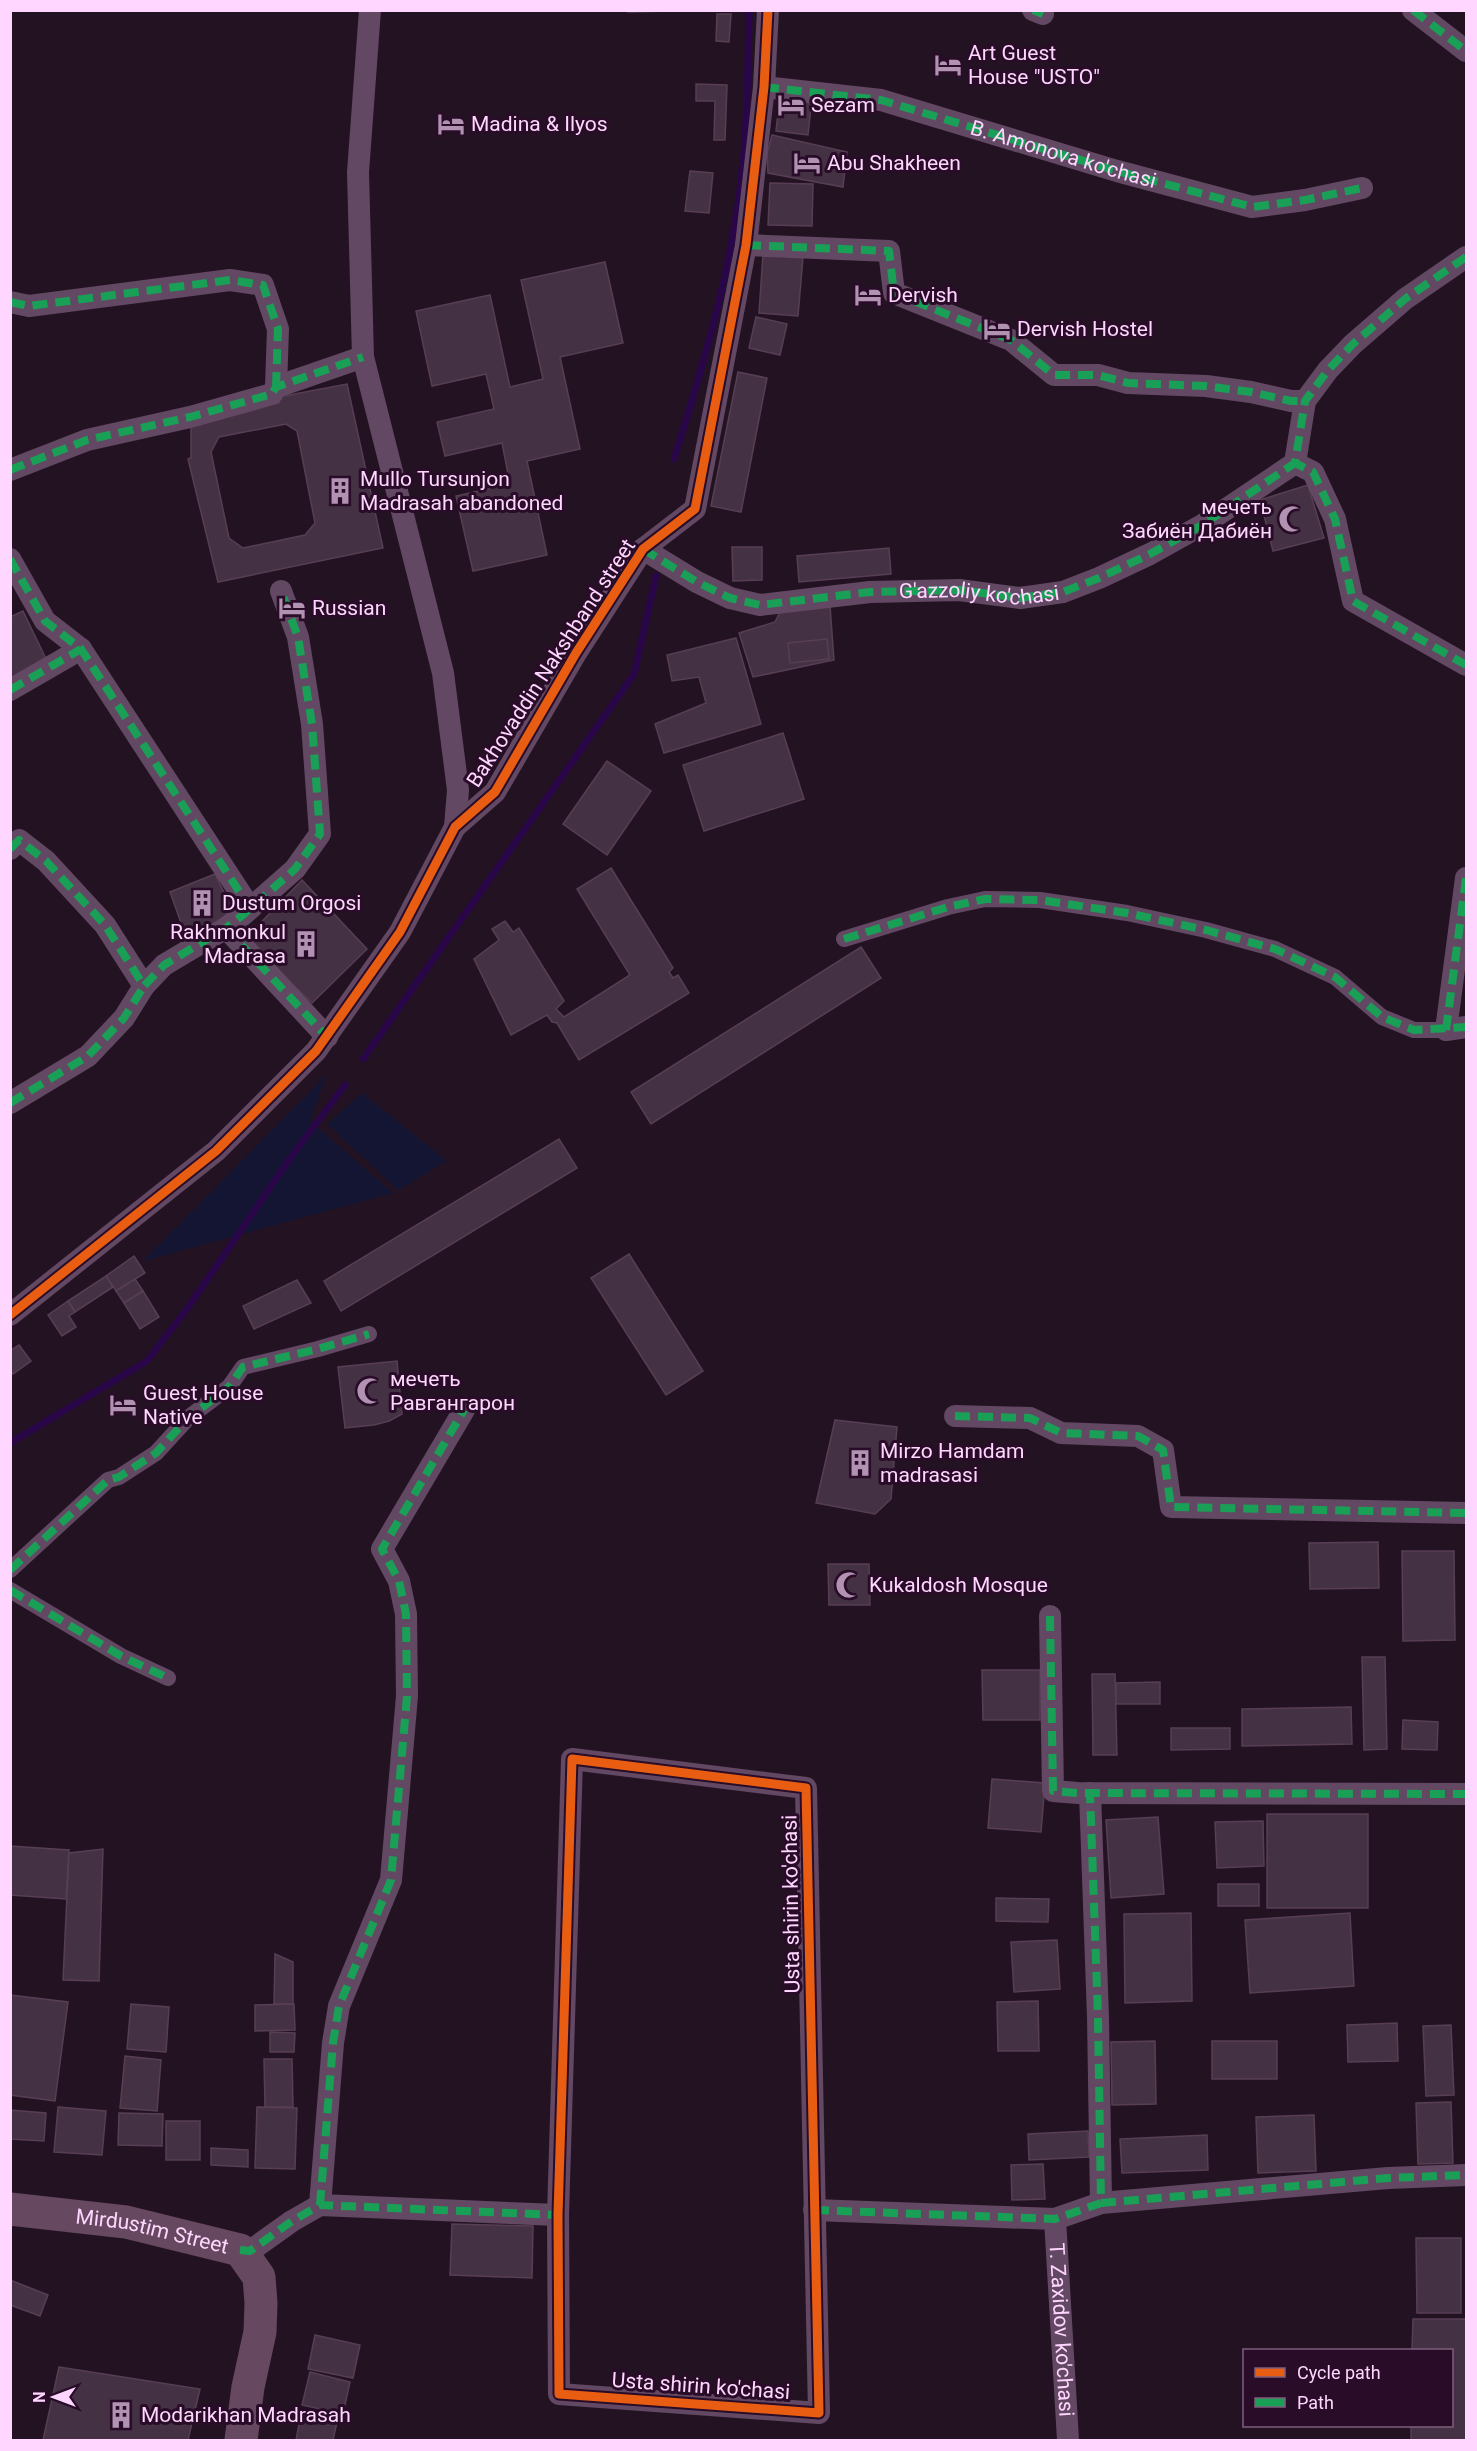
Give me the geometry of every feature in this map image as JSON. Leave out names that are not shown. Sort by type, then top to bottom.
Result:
[{"type":"main road","name":"Mirdustim Street","points":[[10,2209],[126,2222],[240,2250],[259,2277],[261,2303],[260,2332],[248,2387],[241,2440]]},
{"type":"street","name":"Bakhovaddin Nakshband street","points":[[369,10],[358,172],[363,357],[443,673],[458,790],[455,827]]},
{"type":"street","name":"Bakhovaddin Nakshband street","points":[[10,1315],[216,1151],[316,1051],[400,932],[455,827],[495,792],[576,653],[642,549],[695,508],[746,245],[764,87],[768,10]]},
{"type":"street","points":[[1413,10],[1467,51]]},
{"type":"street","name":"B. Amonova ko'chasi","points":[[764,87],[881,100],[1117,171],[1252,207],[1305,200],[1362,188]]},
{"type":"street","points":[[746,245],[889,251],[894,292],[1011,340],[1054,375],[1098,375],[1128,383],[1206,386],[1251,392],[1291,401],[1305,401]]},
{"type":"street","points":[[1467,257],[1405,299],[1353,344],[1328,370],[1305,401],[1295,463],[1313,472],[1335,519],[1353,601],[1467,665]]},
{"type":"street","points":[[10,302],[29,306],[230,280],[263,285],[278,329],[276,387],[272,394],[190,417],[87,440],[10,470]]},
{"type":"street","points":[[276,387],[363,357]]},
{"type":"street","name":"G'azzoliy ko'chasi","points":[[642,549],[697,582],[730,597],[760,605],[870,592],[959,590],[1020,598],[1063,592],[1140,559],[1204,524],[1295,463]]},
{"type":"street","points":[[10,559],[45,621],[81,649],[250,908]]},
{"type":"street","points":[[10,1102],[88,1056],[124,1018],[144,986],[164,965],[226,928],[250,908],[295,869],[320,834],[312,724],[298,637],[281,591]]},
{"type":"street","points":[[10,690],[81,649]]},
{"type":"street","points":[[10,849],[19,840],[46,861],[105,925],[144,986]]},
{"type":"street","points":[[844,939],[948,907],[985,899],[1040,900],[1127,913],[1206,930],[1275,949],[1335,977],[1382,1017],[1414,1030],[1456,1029],[1467,878]]},
{"type":"street","points":[[226,928],[327,1037]]},
{"type":"street","points":[[10,1570],[108,1480],[119,1477],[156,1453],[188,1418],[229,1386],[243,1367],[369,1334]]},
{"type":"street","points":[[320,2205],[333,2043],[339,2006],[391,1880],[407,1696],[406,1614],[399,1581],[382,1549],[464,1410]]},
{"type":"street","points":[[955,1416],[1030,1418],[1061,1433],[1138,1436],[1163,1450],[1171,1507],[1467,1513]]},
{"type":"street","points":[[10,1590],[121,1656],[168,1678]]},
{"type":"street","points":[[1050,1616],[1053,1791],[1467,1794]]},
{"type":"street","name":"Usta shirin ko'chasi","points":[[572,1760],[806,1788],[814,2210],[819,2413],[559,2394],[558,2214],[572,1760]]},
{"type":"street","points":[[1090,1793],[1098,2017],[1101,2203]]},
{"type":"street","points":[[814,2210],[1055,2219],[1101,2203],[1388,2178],[1467,2175]]},
{"type":"street","points":[[240,2250],[250,2251],[292,2221],[320,2205],[558,2214]]},
{"type":"street","name":"T. Zaxidov ko'chasi","points":[[1055,2219],[1068,2440]]},
{"type":"shaded area","points":[[327,1074],[310,1121],[393,1193],[143,1261]]},
{"type":"shaded area","points":[[362,1093],[447,1161],[398,1190],[327,1124]]},
{"type":"building","points":[[628,10],[720,10],[628,12]]},
{"type":"building","points":[[717,14],[731,14],[729,42],[716,41]]},
{"type":"building","points":[[696,84],[727,85],[725,140],[714,140],[715,101],[696,101]]},
{"type":"building","points":[[780,94],[812,98],[808,135],[776,131]]},
{"type":"building","name":"Abu Shakheen","points":[[772,135],[847,152],[843,187],[768,173],[767,154]]},
{"type":"building","points":[[690,171],[713,173],[709,213],[685,211]]},
{"type":"building","points":[[770,183],[813,184],[812,226],[768,225]]},
{"type":"building","points":[[763,254],[803,257],[798,316],[759,313]]},
{"type":"building","points":[[605,262],[623,343],[560,357],[580,449],[527,461],[547,555],[473,571],[456,496],[510,484],[502,443],[445,456],[437,422],[494,409],[486,374],[432,386],[416,311],[490,295],[510,387],[543,379],[521,280]]},
{"type":"building","points":[[756,317],[787,324],[780,355],[749,348]]},
{"type":"building","points":[[738,372],[767,378],[741,512],[711,506]]},
{"type":"building","name":"Mullo Tursunjon Madrasah abandoned","points":[[347,384],[383,548],[218,582],[188,459],[191,458],[191,420],[279,403],[278,397]],"holes":[[[286,424],[297,431],[315,523],[305,535],[243,548],[229,538],[211,452],[219,437]]]},
{"type":"building","name":"мечеть Забиён Дабиён","points":[[1308,485],[1324,538],[1273,551],[1260,500]]},
{"type":"building","points":[[732,547],[762,547],[762,580],[733,581]]},
{"type":"building","points":[[889,548],[891,574],[799,582],[797,556]]},
{"type":"building","points":[[830,606],[834,660],[753,677],[739,633],[775,622],[782,608]]},
{"type":"building","points":[[23,611],[48,663],[10,682],[10,617]]},
{"type":"building","points":[[736,638],[761,724],[664,753],[655,724],[706,703],[699,677],[672,681],[667,655]]},
{"type":"building","points":[[827,639],[829,659],[790,663],[788,643]]},
{"type":"building","points":[[783,733],[804,799],[704,831],[683,765]]},
{"type":"building","points":[[607,761],[651,791],[607,855],[563,824]]},
{"type":"building","points":[[611,868],[673,968],[669,972],[673,978],[678,975],[689,993],[579,1060],[557,1023],[552,1022],[547,1015],[511,1035],[474,959],[499,940],[492,929],[505,921],[513,932],[519,928],[564,1001],[556,1009],[564,1017],[630,975],[577,889]]},
{"type":"building","name":"Dustum Orgosi","points":[[215,874],[235,915],[189,945],[170,892]]},
{"type":"building","name":"Rakhmonkul Madrasa","points":[[302,880],[367,949],[312,1003],[245,939]]},
{"type":"building","points":[[861,947],[881,978],[651,1124],[631,1092]]},
{"type":"building","points":[[559,1139],[577,1168],[341,1311],[324,1281]]},
{"type":"building","points":[[629,1254],[703,1371],[666,1395],[591,1278]]},
{"type":"building","points":[[134,1256],[145,1273],[116,1291],[106,1276]]},
{"type":"building","points":[[106,1276],[113,1287],[75,1312],[68,1301]]},
{"type":"building","points":[[135,1279],[143,1291],[124,1303],[116,1291]]},
{"type":"building","points":[[297,1280],[311,1303],[254,1329],[243,1306]]},
{"type":"building","points":[[143,1291],[159,1317],[140,1329],[124,1303]]},
{"type":"building","points":[[68,1301],[75,1312],[69,1316],[76,1327],[62,1336],[48,1315]]},
{"type":"building","points":[[19,1345],[31,1361],[13,1374],[10,1370],[10,1351]]},
{"type":"building","name":"мечеть Равгангарон","points":[[397,1361],[402,1414],[374,1425],[345,1428],[338,1367]]},
{"type":"building","name":"Mirzo Hamdam madrasasi","points":[[835,1420],[897,1427],[891,1499],[875,1514],[816,1503]]},
{"type":"building","points":[[1378,1542],[1379,1588],[1310,1589],[1309,1543]]},
{"type":"building","points":[[1402,1551],[1454,1551],[1455,1640],[1403,1641]]},
{"type":"building","name":"Kukaldosh Mosque","points":[[828,1564],[869,1564],[870,1605],[829,1605]]},
{"type":"building","points":[[1362,1657],[1385,1657],[1387,1749],[1364,1750]]},
{"type":"building","points":[[982,1670],[1040,1670],[1040,1720],[983,1720]]},
{"type":"building","points":[[1092,1674],[1115,1674],[1117,1755],[1093,1755]]},
{"type":"building","points":[[1160,1682],[1160,1704],[1116,1704],[1116,1683]]},
{"type":"building","points":[[1351,1707],[1352,1744],[1242,1746],[1242,1709]]},
{"type":"building","points":[[1403,1720],[1438,1722],[1437,1750],[1402,1749]]},
{"type":"building","points":[[1171,1728],[1230,1728],[1230,1749],[1171,1750]]},
{"type":"building","points":[[992,1779],[1045,1783],[1041,1832],[988,1828]]},
{"type":"building","points":[[1267,1814],[1368,1814],[1368,1908],[1267,1908]]},
{"type":"building","points":[[1158,1817],[1164,1894],[1111,1898],[1106,1820]]},
{"type":"building","points":[[1263,1821],[1264,1866],[1217,1868],[1215,1822]]},
{"type":"building","points":[[10,1846],[69,1850],[66,1899],[10,1895]]},
{"type":"building","points":[[103,1849],[99,1981],[63,1980],[69,1853]]},
{"type":"building","points":[[1218,1884],[1259,1884],[1259,1906],[1218,1906]]},
{"type":"building","points":[[996,1898],[1049,1899],[1048,1922],[996,1921]]},
{"type":"building","points":[[1191,1913],[1192,2001],[1125,2003],[1124,1914]]},
{"type":"building","points":[[1350,1913],[1354,1986],[1250,1993],[1245,1920]]},
{"type":"building","points":[[1057,1940],[1060,1989],[1014,1992],[1011,1942]]},
{"type":"building","points":[[275,1954],[293,1962],[293,2004],[274,2004]]},
{"type":"building","points":[[10,1995],[68,2002],[55,2101],[10,2095]]},
{"type":"building","points":[[1038,2001],[1039,2051],[998,2051],[997,2002]]},
{"type":"building","points":[[131,2004],[169,2007],[166,2052],[127,2049]]},
{"type":"building","points":[[294,2004],[295,2030],[255,2031],[255,2005]]},
{"type":"building","points":[[1397,2023],[1398,2061],[1348,2062],[1347,2025]]},
{"type":"building","points":[[1451,2025],[1454,2095],[1426,2096],[1423,2026]]},
{"type":"building","points":[[270,2032],[295,2033],[294,2052],[270,2052]]},
{"type":"building","points":[[1155,2041],[1156,2104],[1112,2105],[1111,2042]]},
{"type":"building","points":[[1212,2041],[1277,2041],[1277,2079],[1212,2079]]},
{"type":"building","points":[[125,2056],[161,2060],[157,2111],[120,2108]]},
{"type":"building","points":[[264,2059],[292,2059],[293,2107],[265,2107]]},
{"type":"building","points":[[1451,2102],[1453,2163],[1418,2164],[1416,2103]]},
{"type":"building","points":[[58,2107],[106,2111],[102,2155],[54,2152]]},
{"type":"building","points":[[257,2107],[297,2108],[295,2169],[255,2168]]},
{"type":"building","points":[[10,2110],[46,2113],[44,2141],[10,2139]]},
{"type":"building","points":[[119,2113],[163,2114],[162,2146],[118,2145]]},
{"type":"building","points":[[1314,2115],[1316,2171],[1258,2173],[1256,2117]]},
{"type":"building","points":[[166,2121],[200,2121],[200,2160],[166,2160]]},
{"type":"building","points":[[1088,2131],[1089,2157],[1029,2160],[1028,2134]]},
{"type":"building","points":[[1207,2135],[1208,2170],[1122,2173],[1120,2139]]},
{"type":"building","points":[[211,2148],[248,2150],[248,2167],[211,2165]]},
{"type":"building","points":[[1043,2164],[1045,2199],[1012,2200],[1011,2165]]},
{"type":"building","points":[[452,2224],[533,2226],[532,2278],[450,2275]]},
{"type":"building","points":[[1416,2238],[1461,2238],[1461,2313],[1417,2313]]},
{"type":"building","points":[[10,2280],[48,2295],[40,2316],[10,2305]]},
{"type":"building","points":[[1413,2319],[1466,2319],[1466,2440],[1411,2440],[1411,2427],[1453,2427],[1453,2349],[1412,2349]]},
{"type":"building","points":[[315,2335],[360,2345],[353,2378],[308,2369]]},
{"type":"building","name":"Modarikhan Madrasah","points":[[59,2367],[200,2389],[188,2440],[43,2440]]},
{"type":"building","points":[[310,2372],[350,2382],[343,2414],[302,2405]]},
{"type":"building","points":[[301,2414],[337,2422],[333,2440],[296,2440]]},
{"type":"waterway","points":[[674,459],[718,305],[732,242],[745,136],[749,10]]},
{"type":"waterway","points":[[363,1059],[634,674],[656,576]]},
{"type":"waterway","points":[[10,1443],[147,1361],[189,1306],[291,1157],[345,1085]]},
{"type":"marked path","points":[[1033,10],[1043,14]]},
{"type":"marked path","points":[[1413,10],[1466,51]]},
{"type":"marked path","points":[[764,87],[881,100],[1117,171],[1252,207],[1305,200],[1362,188]]},
{"type":"marked path","points":[[746,245],[889,251],[894,293],[1011,340],[1054,375],[1098,375],[1128,383],[1206,386],[1251,392],[1291,401],[1305,401]]},
{"type":"marked path","points":[[1466,257],[1405,299],[1353,344],[1328,370],[1305,401],[1295,463],[1313,472],[1335,519],[1353,601],[1466,665]]},
{"type":"marked path","points":[[10,302],[29,306],[230,280],[263,285],[278,329],[276,387]]},
{"type":"marked path","points":[[10,470],[87,440],[190,417],[272,394],[276,387],[363,357]]},
{"type":"marked path","points":[[643,549],[697,582],[730,598],[760,605],[870,592],[959,590],[1020,598],[1063,592],[1150,554],[1204,524],[1295,463]]},
{"type":"marked path","points":[[10,559],[45,621],[81,649],[250,908]]},
{"type":"marked path","points":[[10,849],[19,840],[46,861],[105,925],[144,986],[164,965],[226,928],[295,869],[320,834],[312,724],[298,637],[281,591]]},
{"type":"marked path","points":[[10,690],[81,649]]},
{"type":"marked path","points":[[1446,1030],[1466,878]]},
{"type":"marked path","points":[[844,939],[948,907],[985,899],[1040,900],[1127,913],[1206,930],[1275,949],[1335,977],[1382,1017],[1414,1030],[1466,1027]]},
{"type":"marked path","points":[[226,928],[327,1037]]},
{"type":"marked path","points":[[10,1103],[88,1056],[124,1018],[144,986]]},
{"type":"marked path","points":[[10,1570],[108,1480],[119,1477],[156,1453],[188,1418],[229,1387],[243,1367],[369,1334]]},
{"type":"marked path","points":[[320,2205],[333,2043],[339,2006],[391,1880],[407,1696],[406,1614],[399,1581],[382,1549],[464,1410]]},
{"type":"marked path","points":[[955,1416],[1030,1418],[1061,1433],[1138,1436],[1163,1450],[1171,1507],[1466,1513]]},
{"type":"marked path","points":[[10,1590],[121,1656],[168,1678]]},
{"type":"marked path","points":[[1050,1616],[1053,1791],[1078,1793],[1466,1794]]},
{"type":"marked path","points":[[814,2210],[1055,2219],[1101,2203],[1098,2017],[1090,1793]]},
{"type":"marked path","points":[[1101,2203],[1388,2178],[1466,2175]]},
{"type":"marked path","points":[[240,2250],[250,2251],[292,2221],[320,2205],[558,2215]]},
{"type":"cycle path","points":[[10,1315],[216,1151],[316,1051],[400,932],[455,827],[495,792],[576,653],[643,549],[695,509],[746,245],[764,87],[768,10]]},
{"type":"cycle path","points":[[572,1759],[806,1788],[819,2413],[559,2394],[558,2215],[572,1759]]},
{"type":"place","name":"Art Guest House \"USTO\"","points":[[948,65]]},
{"type":"place","name":"Sezam","points":[[791,105]]},
{"type":"place","name":"Madina & Ilyos","points":[[451,124]]},
{"type":"place","name":"Abu Shakheen","points":[[807,163]]},
{"type":"place","name":"Dervish","points":[[868,295]]},
{"type":"place","name":"Dervish Hostel","points":[[997,329]]},
{"type":"place","name":"Mullo Tursunjon Madrasah abandoned","points":[[340,491]]},
{"type":"place","name":"мечеть Забиён Дабиён","points":[[1292,519]]},
{"type":"place","name":"Russian","points":[[292,608]]},
{"type":"place","name":"Dustum Orgosi","points":[[202,903]]},
{"type":"place","name":"Rakhmonkul Madrasa","points":[[306,944]]},
{"type":"place","name":"мечеть Равгангарон","points":[[370,1391]]},
{"type":"place","name":"Guest House Native","points":[[123,1405]]},
{"type":"place","name":"Mirzo Hamdam madrasasi","points":[[860,1463]]},
{"type":"place","name":"Kukaldosh Mosque","points":[[849,1585]]},
{"type":"place","name":"Modarikhan Madrasah","points":[[121,2415]]}]
